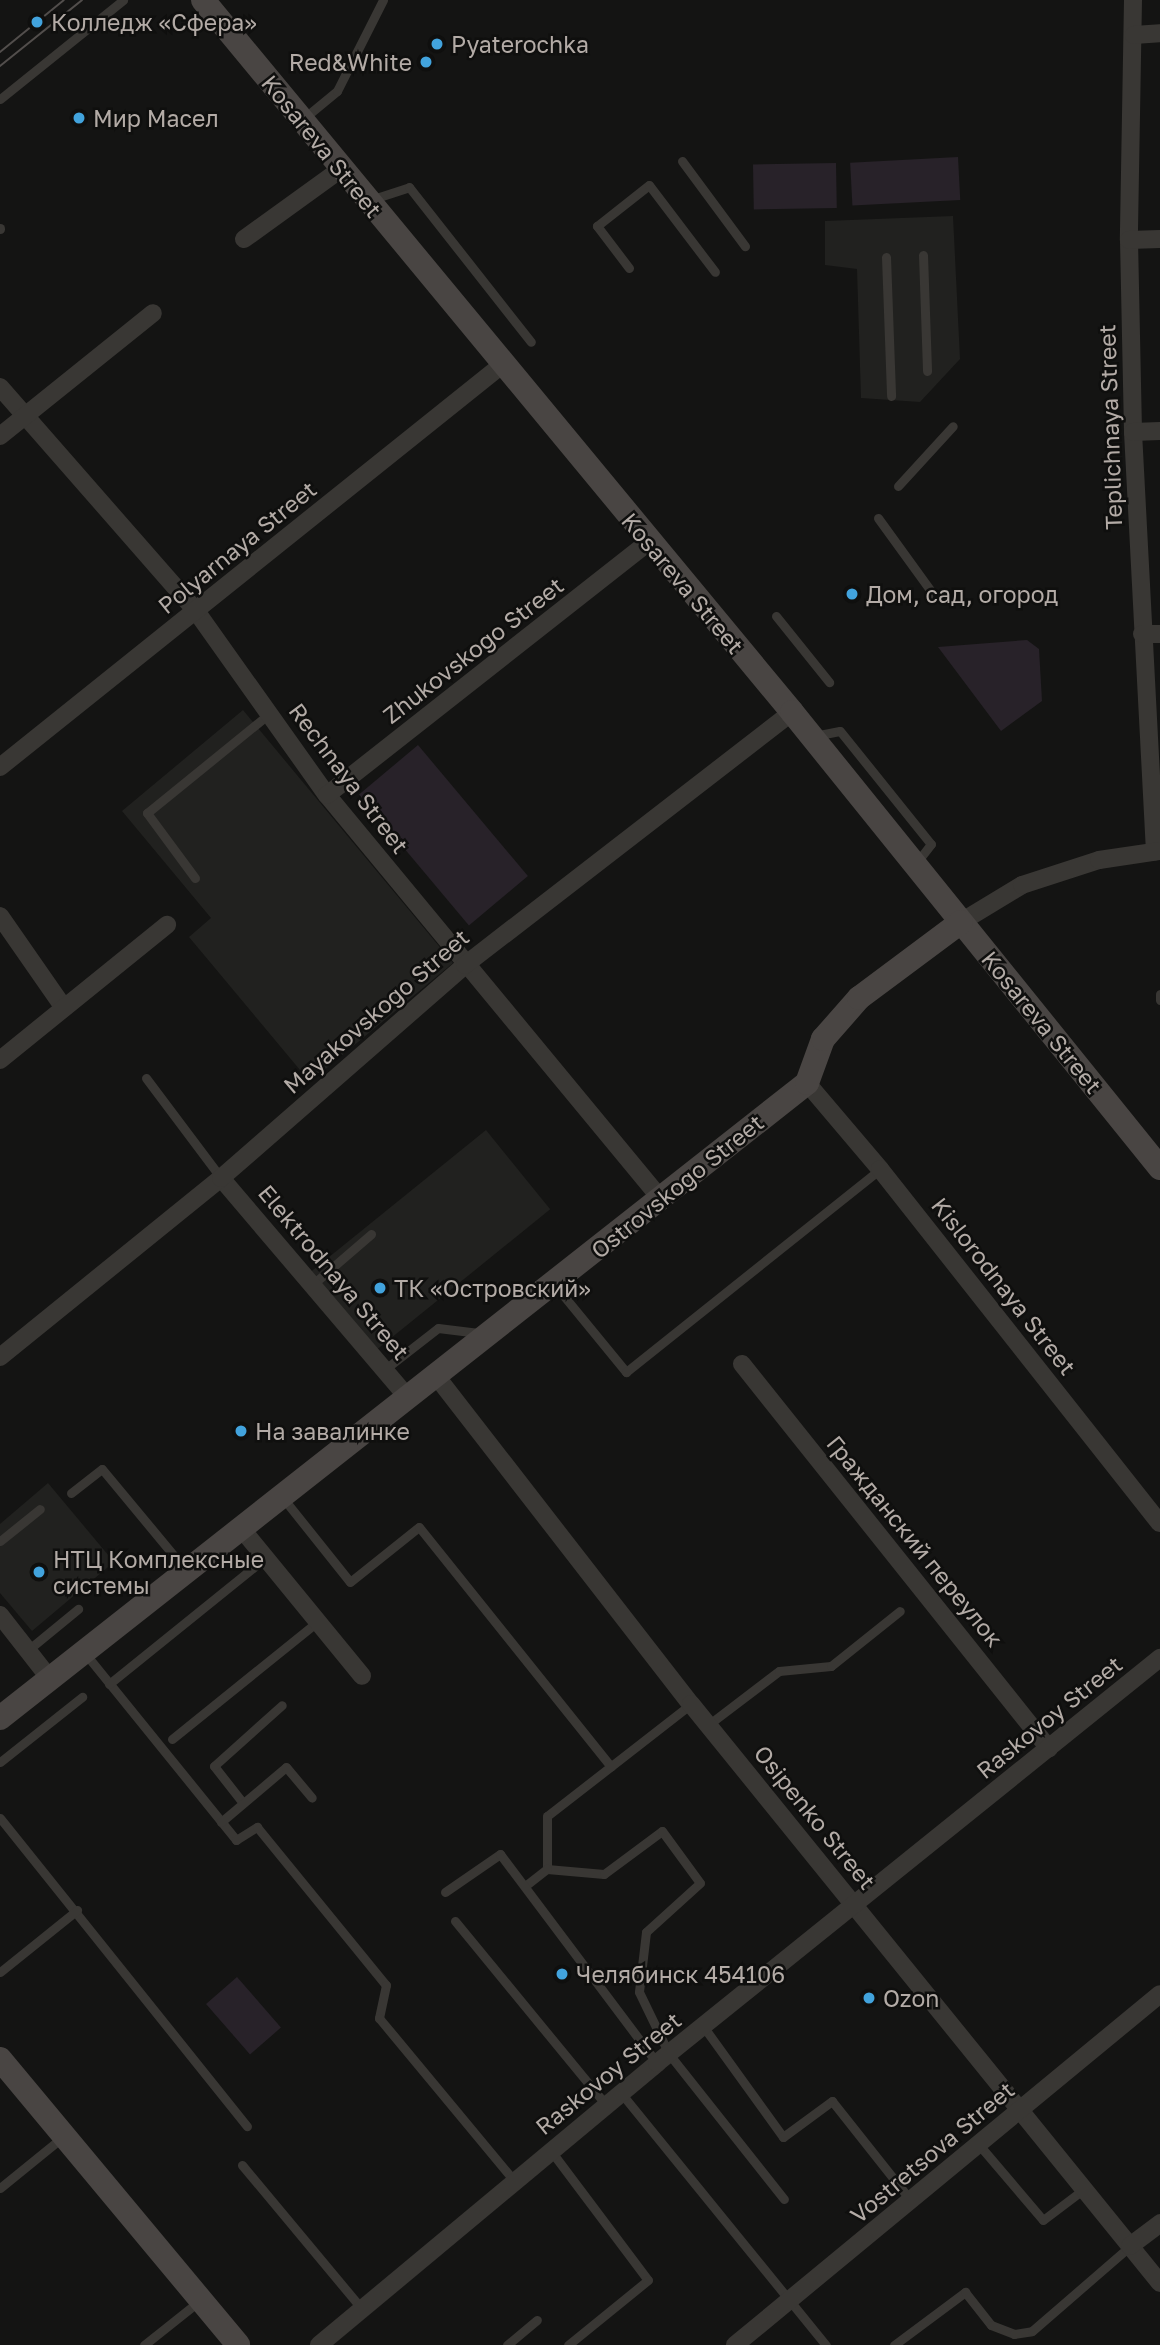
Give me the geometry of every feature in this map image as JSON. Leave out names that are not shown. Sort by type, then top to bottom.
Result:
[{"type":"street","name":"Kosareva Street","points":[[203,0],[648,542],[792,712],[1160,1168]]},
{"type":"street","name":"Teplichnaya Street","points":[[1133,0],[1129,240],[1133,432],[1151,634],[1157,851]]},
{"type":"street","points":[[1134,34],[1160,33]]},
{"type":"street","points":[[244,239],[341,169]]},
{"type":"street","points":[[1129,240],[1160,239]]},
{"type":"street","points":[[0,436],[153,313]]},
{"type":"street","name":"Polyarnaya Street","points":[[0,767],[503,364]]},
{"type":"street","name":"Rechnaya Street","points":[[0,387],[23,417],[196,611],[327,795],[661,1199]]},
{"type":"street","points":[[1133,432],[1160,432]]},
{"type":"street","name":"Zhukovskogo Street","points":[[327,795],[648,542]]},
{"type":"street","name":"Mayakovskogo Street","points":[[0,1357],[221,1178],[465,965],[792,712]]},
{"type":"street","points":[[807,1083],[823,1039],[859,998],[961,922],[1022,886],[1099,860],[1157,851]]},
{"type":"street","points":[[0,916],[64,1007]]},
{"type":"street","points":[[0,1060],[167,925]]},
{"type":"street","name":"Kislorodnaya Street","points":[[807,1083],[880,1168],[1160,1523]]},
{"type":"street","name":"Ostrovskogo Street","points":[[0,1717],[281,1496],[492,1335],[807,1083]]},
{"type":"street","name":"Elektrodnaya Street","points":[[221,1178],[409,1399]]},
{"type":"street","name":"Гражданский переулок","points":[[742,1364],[1049,1748]]},
{"type":"street","name":"Osipenko Street","points":[[437,1377],[708,1726],[1160,2283]]},
{"type":"street","points":[[241,1528],[362,1676]]},
{"type":"street","points":[[0,1615],[50,1679]]},
{"type":"street","name":"Raskovoy Street","points":[[319,2345],[663,2058],[856,1906],[1160,1658]]},
{"type":"street","name":"Vostretsova Street","points":[[735,2345],[981,2146],[1020,2110],[1160,1994]]},
{"type":"street","points":[[0,2059],[237,2345]]},
{"type":"street","points":[[1130,2246],[1160,2223]]},
{"type":"lane","points":[[0,99],[123,0]]},
{"type":"lane","points":[[302,120],[337,91],[383,0]]},
{"type":"lane","points":[[682,161],[745,246]]},
{"type":"lane","points":[[629,268],[597,226],[649,185],[715,272]]},
{"type":"lane","points":[[368,201],[410,187],[531,342]]},
{"type":"lane","points":[[923,256],[928,371]]},
{"type":"lane","points":[[886,257],[891,396]]},
{"type":"lane","points":[[898,486],[953,426]]},
{"type":"lane","points":[[878,518],[936,598]]},
{"type":"lane","points":[[776,616],[829,681]]},
{"type":"lane","points":[[195,878],[147,813],[270,714]]},
{"type":"lane","points":[[1160,994],[1160,1000]]},
{"type":"lane","points":[[146,1078],[221,1178]]},
{"type":"lane","points":[[554,1284],[626,1372],[880,1168]]},
{"type":"lane","points":[[312,1285],[371,1234]]},
{"type":"lane","points":[[384,1370],[438,1328],[492,1335]]},
{"type":"lane","points":[[71,1493],[102,1469],[187,1571]]},
{"type":"lane","points":[[281,1496],[350,1582],[419,1527],[611,1767]]},
{"type":"lane","points":[[0,1541],[40,1509]]},
{"type":"lane","points":[[110,1684],[265,1558]]},
{"type":"lane","points":[[28,1650],[78,1609]]},
{"type":"lane","points":[[708,1726],[779,1671],[831,1666],[900,1611]]},
{"type":"lane","points":[[172,1739],[318,1621]]},
{"type":"lane","points":[[84,1653],[236,1840],[257,1828],[386,1985],[379,2018],[515,2182]]},
{"type":"lane","points":[[0,1762],[82,1697]]},
{"type":"lane","points":[[547,1869],[547,1816],[691,1704]]},
{"type":"lane","points":[[243,1803],[214,1766],[282,1705]]},
{"type":"lane","points":[[221,1822],[286,1767],[312,1798]]},
{"type":"lane","points":[[0,1818],[77,1910],[247,2126]]},
{"type":"lane","points":[[525,1886],[547,1869],[604,1874],[662,1831],[700,1883],[646,1932],[639,1993],[663,2058]]},
{"type":"lane","points":[[445,1892],[500,1853],[663,2058],[785,2199]]},
{"type":"lane","points":[[0,1972],[77,1910]]},
{"type":"lane","points":[[455,1921],[606,2105]]},
{"type":"lane","points":[[703,2026],[783,2137],[832,2101],[912,2202]]},
{"type":"lane","points":[[621,2093],[826,2345]]},
{"type":"lane","points":[[0,2188],[64,2136]]},
{"type":"lane","points":[[981,2146],[1043,2220],[1084,2189]]},
{"type":"lane","points":[[551,2151],[648,2280],[568,2345]]},
{"type":"lane","points":[[242,2165],[362,2309]]},
{"type":"lane","points":[[894,2345],[965,2292],[990,2325],[1014,2333],[1031,2331],[1130,2246]]},
{"type":"lane","points":[[144,2345],[200,2301]]},
{"type":"lane","points":[[507,2345],[537,2320]]},
{"type":"shaded area","points":[[958,157],[960,200],[852,206],[850,163]]},
{"type":"shaded area","points":[[836,163],[837,208],[754,209],[753,164]]},
{"type":"shaded area","points":[[953,216],[960,359],[920,402],[861,398],[857,269],[825,265],[825,221]]},
{"type":"shaded area","points":[[1027,640],[1039,649],[1042,701],[1001,731],[938,647]]},
{"type":"shaded area","points":[[243,710],[453,963],[310,1082],[189,937],[211,918],[122,811]]},
{"type":"shaded area","points":[[418,745],[528,876],[469,925],[359,794]]},
{"type":"shaded area","points":[[486,1130],[550,1209],[375,1351],[311,1272]]},
{"type":"shaded area","points":[[48,1483],[114,1562],[32,1631],[0,1593],[0,1524]]},
{"type":"shaded area","points":[[237,1977],[281,2028],[250,2054],[206,2004]]},
{"type":"tram line","points":[[0,52],[64,0]]},
{"type":"tram line","points":[[0,66],[82,0]]},
{"type":"place","name":"Колледж «Сфера»","points":[[37,22]]},
{"type":"place","name":"Pyaterochka","points":[[437,44]]},
{"type":"place","name":"Red&White","points":[[426,62]]},
{"type":"place","name":"Мир Масел","points":[[79,118]]},
{"type":"place","name":"Дом, сад, огород","points":[[852,594]]},
{"type":"place","name":"ТК «Островский»","points":[[380,1288]]},
{"type":"place","name":"На завалинке","points":[[241,1431]]},
{"type":"place","name":"НТЦ Комплексные системы","points":[[39,1572]]},
{"type":"place","name":"Челябинск 454106","points":[[562,1974]]},
{"type":"place","name":"Ozon","points":[[869,1998]]}]
